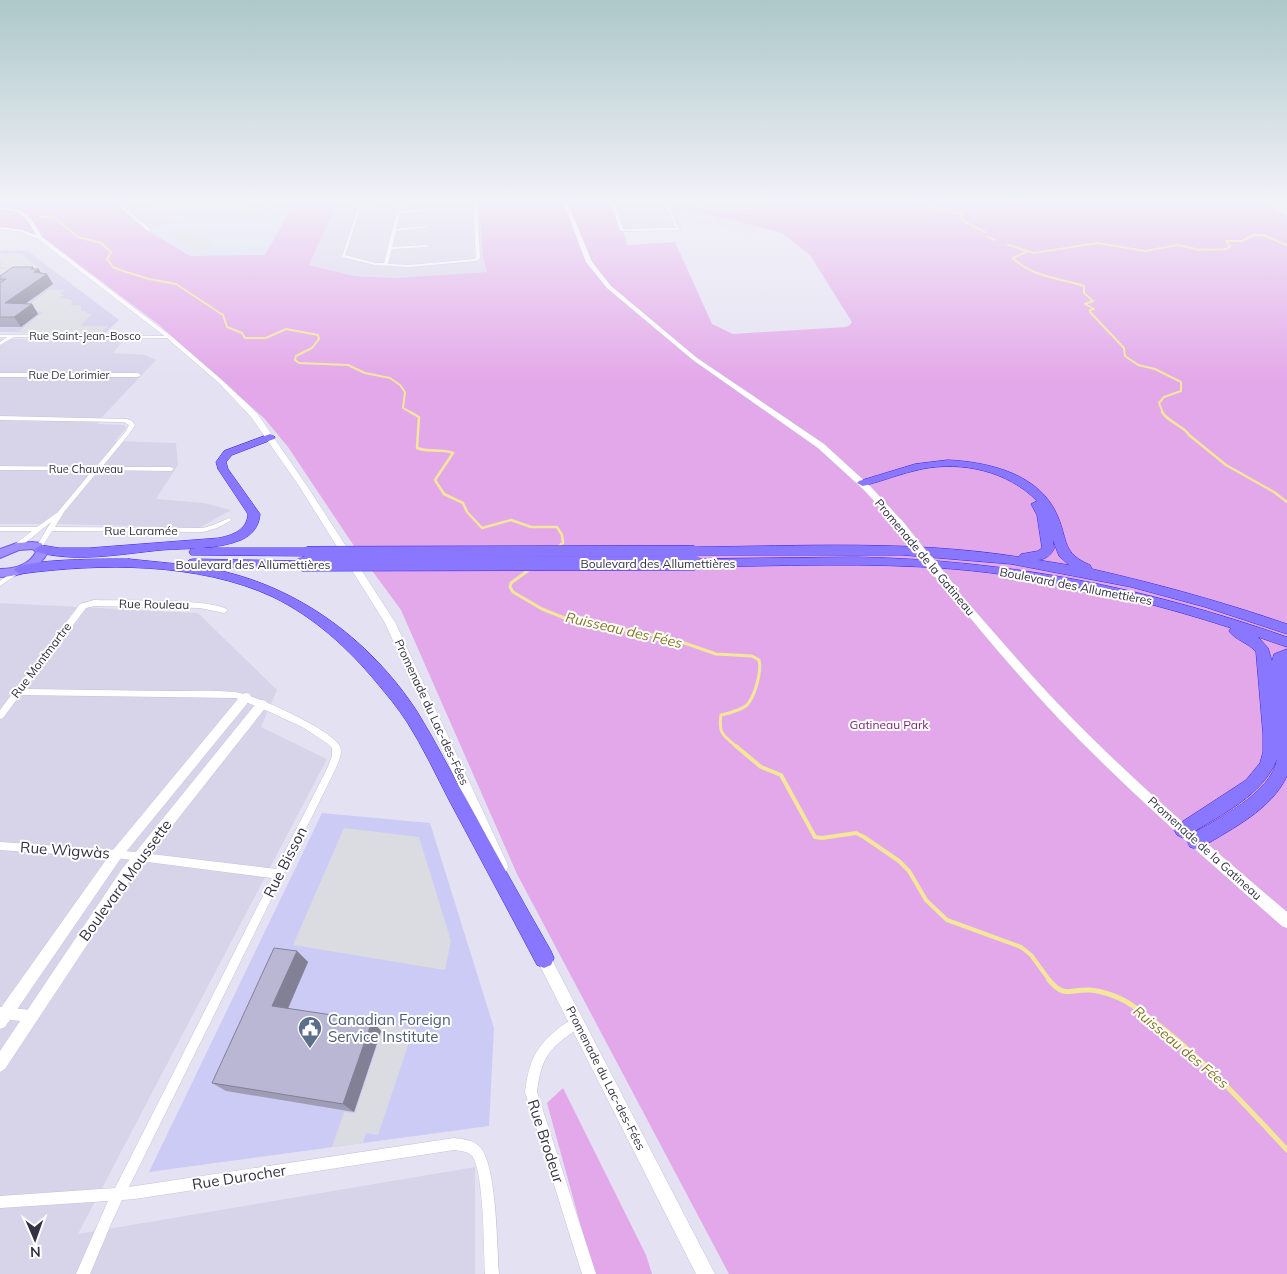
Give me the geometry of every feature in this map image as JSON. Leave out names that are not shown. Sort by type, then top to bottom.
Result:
[{"type":"highway","points":[[89,552],[218,542],[240,536],[252,524],[254,514],[223,469],[221,462],[228,453],[270,437]]},
{"type":"highway","points":[[865,486],[920,466],[938,464],[969,465],[1001,472],[1027,486],[1043,500],[1052,514],[1059,546],[1069,560],[1083,567],[1125,581]]},
{"type":"highway","points":[[865,486],[923,471],[946,468],[984,472],[1014,484],[1031,497],[1041,511],[1047,552],[1036,556],[988,557]]},
{"type":"highway","name":"Boulevard des Allumettières","points":[[40,548],[59,552],[304,558]]},
{"type":"highway","name":"Boulevard des Allumettières","points":[[695,557],[893,550],[988,557],[1053,566],[1125,581],[1230,609],[1287,629]]},
{"type":"highway","name":"Boulevard des Allumettières","points":[[20,570],[63,564],[304,558],[695,557],[961,566],[1064,581],[1123,593],[1192,611],[1287,642]]},
{"type":"highway","points":[[121,563],[199,571],[257,585],[301,606],[353,646],[389,684],[412,716],[544,958]]},
{"type":"highway","points":[[1183,830],[1252,785],[1266,768],[1272,750],[1263,652],[1245,635],[1192,611]]},
{"type":"highway","points":[[1196,841],[1263,797],[1277,782],[1287,752],[1278,664],[1279,658],[1287,654]]},
{"type":"main road","points":[[0,550],[28,544],[40,548],[42,552],[38,559],[20,570],[0,572]]},
{"type":"main road","points":[[0,554],[15,547]]},
{"type":"street","name":"Promenade du Lac-des-Fées","points":[[69,260],[169,338],[238,398],[254,415],[390,622],[544,958],[706,1274]]},
{"type":"street","points":[[358,260],[386,265],[414,266],[471,260]]},
{"type":"street","points":[[386,265],[387,260]]},
{"type":"street","name":"Promenade de la Gatineau","points":[[588,260],[610,286],[695,359],[804,433],[865,486],[899,523],[952,590],[1048,700],[1183,830],[1287,921]]},
{"type":"street","name":"Rue Saint-Jean-Bosco","points":[[0,336],[169,338]]},
{"type":"street","points":[[0,344],[12,336]]},
{"type":"street","name":"Rue De Lorimier","points":[[0,375],[138,375]]},
{"type":"street","points":[[0,418],[125,420],[132,423],[128,432],[62,511],[40,548]]},
{"type":"street","name":"Rue Chauveau","points":[[0,468],[171,469]]},
{"type":"street","points":[[15,547],[62,511]]},
{"type":"street","name":"Rue Laramée","points":[[51,529],[203,530],[215,527],[229,520]]},
{"type":"street","points":[[0,529],[39,529]]},
{"type":"street","points":[[0,584],[20,570]]},
{"type":"street","name":"Rue Rouleau","points":[[83,606],[94,603],[200,605],[224,610]]},
{"type":"street","name":"Rue Montmartre","points":[[0,716],[83,606]]},
{"type":"street","name":"Rue Bisson","points":[[18,692],[228,695],[246,697],[326,736],[336,746],[336,754],[331,770],[118,1195],[83,1274]]},
{"type":"street","name":"Boulevard Moussette","points":[[2,1016],[117,854],[246,697]]},
{"type":"street","name":"Boulevard Moussette","points":[[0,1064],[140,856],[262,704]]},
{"type":"street","name":"Rue Wìgwàs","points":[[0,846],[140,856],[156,860],[278,874]]},
{"type":"street","points":[[2,1016],[31,1016]]},
{"type":"street","name":"Rue Brodeur","points":[[577,1022],[544,1048],[537,1060],[531,1092],[589,1274]]},
{"type":"street","name":"Rue Durocher","points":[[0,1202],[118,1195],[454,1144],[476,1150],[482,1161],[486,1180],[492,1274]]},
{"type":"shaded area","points":[[0,260],[40,260],[119,320],[105,333],[0,332]]},
{"type":"shaded area","points":[[0,260],[29,260],[44,272],[0,286],[0,268],[23,273],[16,267],[10,269],[0,267],[2,262]]},
{"type":"shaded area","points":[[311,260],[484,260],[487,272],[396,278],[354,276],[309,265]]},
{"type":"shaded area","points":[[48,290],[65,290],[60,294],[64,295],[59,298],[70,299],[73,302],[70,305],[81,306],[81,311],[89,312],[86,314],[92,314],[80,326],[108,326],[101,333],[17,333],[43,312],[20,311]]},
{"type":"shaded area","points":[[0,339],[124,340],[113,353],[145,355],[156,360],[102,417],[98,424],[124,425],[126,428],[115,441],[176,443],[178,465],[156,499],[204,503],[231,510],[199,528],[0,524]]},
{"type":"shaded area","points":[[0,603],[198,613],[277,690],[261,727],[327,759],[78,1234],[475,1167],[475,1274],[0,1274]]},
{"type":"shaded area","points":[[322,813],[430,823],[494,1028],[489,1126],[149,1172]]},
{"type":"shaded area","points":[[344,828],[419,837],[451,941],[445,970],[293,945]]},
{"type":"shaded area","points":[[378,1023],[413,1030],[378,1135],[366,1133],[363,1143],[332,1147],[344,1112],[355,1113],[382,1031],[376,1030]]},
{"type":"green space","name":"Gatineau Park","points":[[74,260],[311,260],[309,265],[354,276],[396,278],[487,272],[484,260],[683,260],[712,324],[733,334],[846,327],[850,325],[852,322],[813,260],[1287,260],[1287,1274],[729,1274],[517,874],[401,610],[354,546],[288,447],[264,418],[158,324]]},
{"type":"green space","points":[[563,1088],[646,1255],[652,1274],[594,1274],[547,1103]]},
{"type":"building","points":[[13,267],[33,267],[31,269],[39,269],[34,272],[47,274],[5,303],[32,304],[14,317],[0,317],[0,283],[6,279],[0,279],[0,276]]},
{"type":"building","name":"Canadian Foreign Service Institute","points":[[274,948],[297,951],[272,1006],[372,1021],[343,1104],[212,1083]]},
{"type":"waterway","name":"Ruisseau des Fées","points":[[108,260],[113,267],[120,270],[149,279],[176,284],[223,315],[227,327],[242,333],[245,338],[266,338],[286,329],[318,335],[319,339],[312,348],[296,356],[295,360],[299,363],[348,365],[365,373],[390,378],[400,385],[405,392],[403,408],[412,413]]},
{"type":"waterway","points":[[1016,260],[1037,273],[1084,286],[1084,293],[1093,301],[1085,304],[1094,309],[1090,310],[1090,312],[1124,348],[1125,356],[1138,365],[1155,369],[1181,382],[1181,391],[1164,397],[1159,403],[1163,413]]},
{"type":"waterway","name":"Ruisseau des Fées","points":[[410,412],[419,417],[417,448],[453,453],[435,480],[444,494],[463,503],[467,512],[482,528],[511,520],[531,527],[557,527],[562,535],[563,543],[556,548]]},
{"type":"waterway","points":[[1162,412],[1168,419],[1184,429],[1226,465],[1274,492],[1287,502]]},
{"type":"waterway","name":"Ruisseau des Fées","points":[[530,569],[511,583],[510,587],[513,592],[542,609],[567,619],[670,638],[716,654],[752,656],[759,660],[759,677],[750,701],[741,709],[721,715],[721,731],[737,747]]},
{"type":"waterway","name":"Ruisseau des Fées","points":[[736,746],[761,767],[781,775],[815,837],[822,838],[856,833],[864,837],[899,861],[909,871],[926,900],[947,920],[1021,947],[1031,955],[1050,981]]},
{"type":"waterway","name":"Ruisseau des Fées","points":[[1049,980],[1054,986],[1063,991],[1090,990],[1101,992],[1129,1003],[1154,1021],[1194,1055],[1233,1092],[1287,1150]]},
{"type":"place","name":"Canadian Foreign Service Institute","points":[[310,1049]]}]
